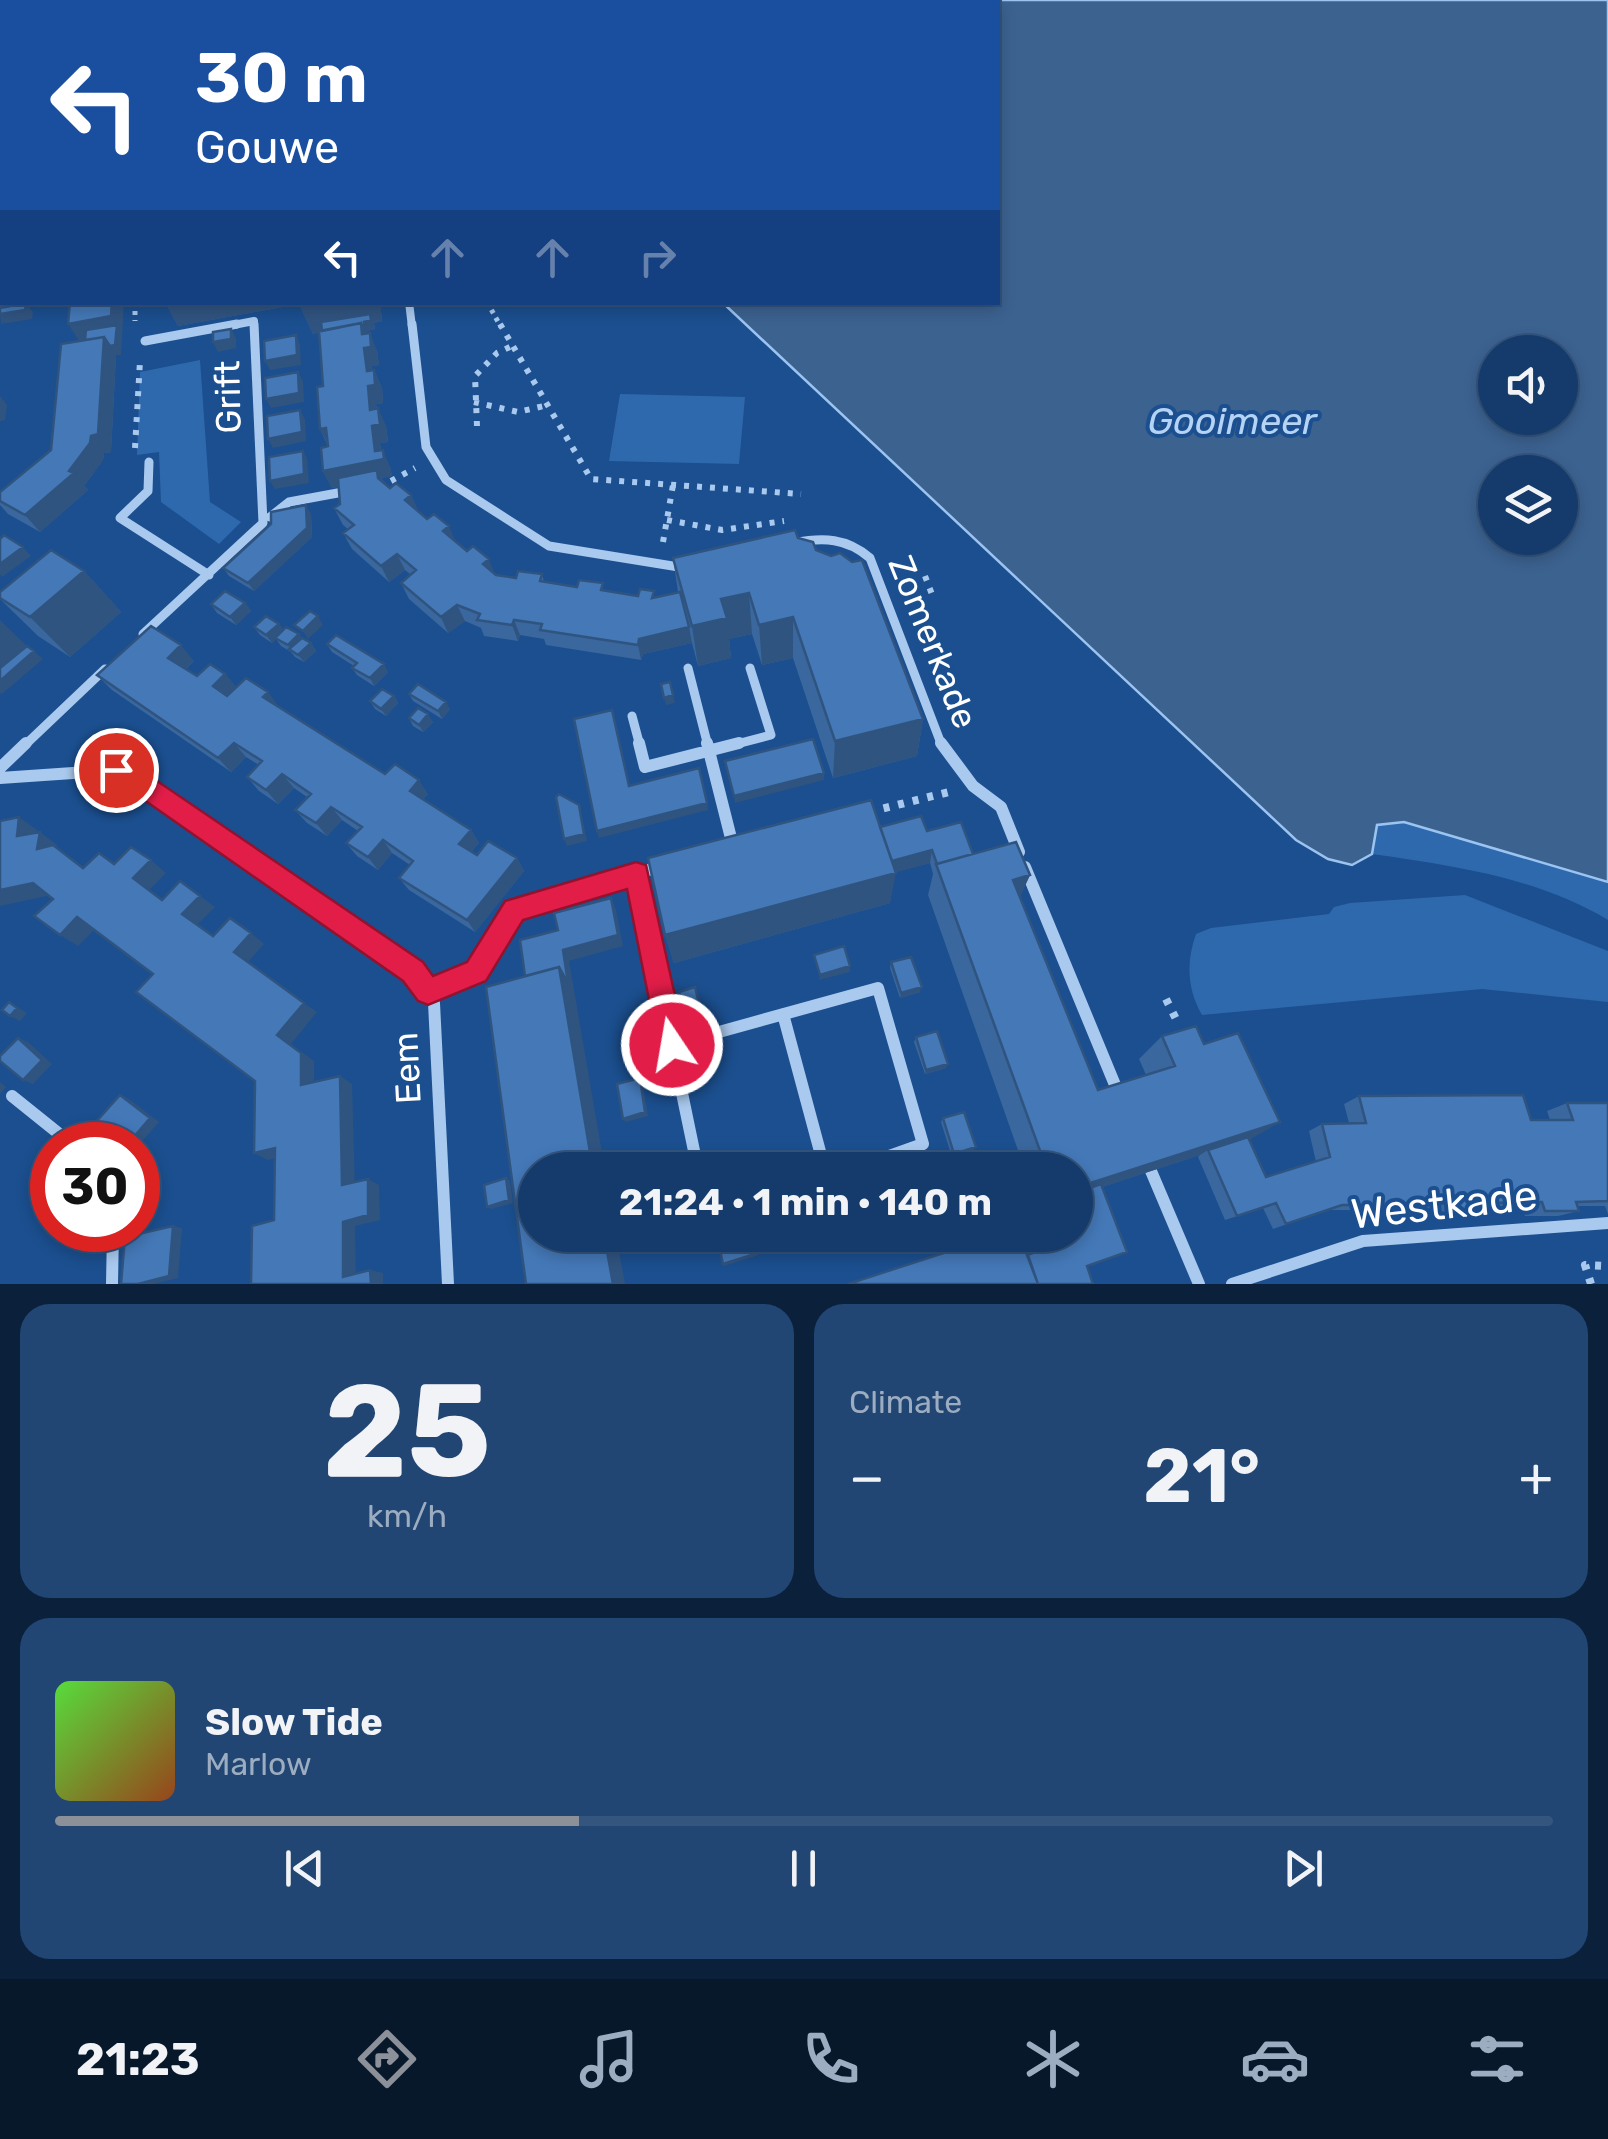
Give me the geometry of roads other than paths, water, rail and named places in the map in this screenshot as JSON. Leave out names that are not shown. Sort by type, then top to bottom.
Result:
[{"type":"street","points":[[409,305],[426,448],[446,480],[549,546],[688,568],[706,564]]},
{"type":"street","name":"Grift","points":[[142,342],[254,321],[263,523]]},
{"type":"street","points":[[150,462],[148,492],[120,518],[209,575]]},
{"type":"street","points":[[138,638],[289,502],[343,492]]},
{"type":"street","name":"Zomerkade","points":[[776,547],[811,539],[844,541],[859,547],[870,558],[944,752],[973,786],[1001,806],[1120,1097]]},
{"type":"street","points":[[0,768],[111,664]]},
{"type":"street","points":[[688,668],[734,846]]},
{"type":"street","points":[[632,716],[645,767],[772,735],[750,668]]},
{"type":"street","name":"Eem","points":[[0,778],[16,780],[116,770],[413,972],[434,1003],[448,1284]]},
{"type":"street","points":[[717,850],[752,841]]},
{"type":"street","points":[[428,992],[476,971],[514,910],[669,864]]},
{"type":"street","points":[[636,874],[694,1152]]},
{"type":"street","points":[[672,1045],[878,988],[923,1144],[901,1152]]},
{"type":"street","points":[[782,1014],[820,1152]]},
{"type":"street","points":[[12,1096],[44,1122]]},
{"type":"street","points":[[1151,1171],[1199,1284]]},
{"type":"street","name":"Westkade","points":[[1232,1284],[1363,1242],[1608,1223]]},
{"type":"street","points":[[112,1284],[113,1252]]},
{"type":"water","name":"Gooimeer","points":[[1000,0],[1608,0],[1608,882],[1404,822],[1377,825],[1372,854],[1352,865],[1328,859],[1296,840],[725,305],[1000,305]]}]
